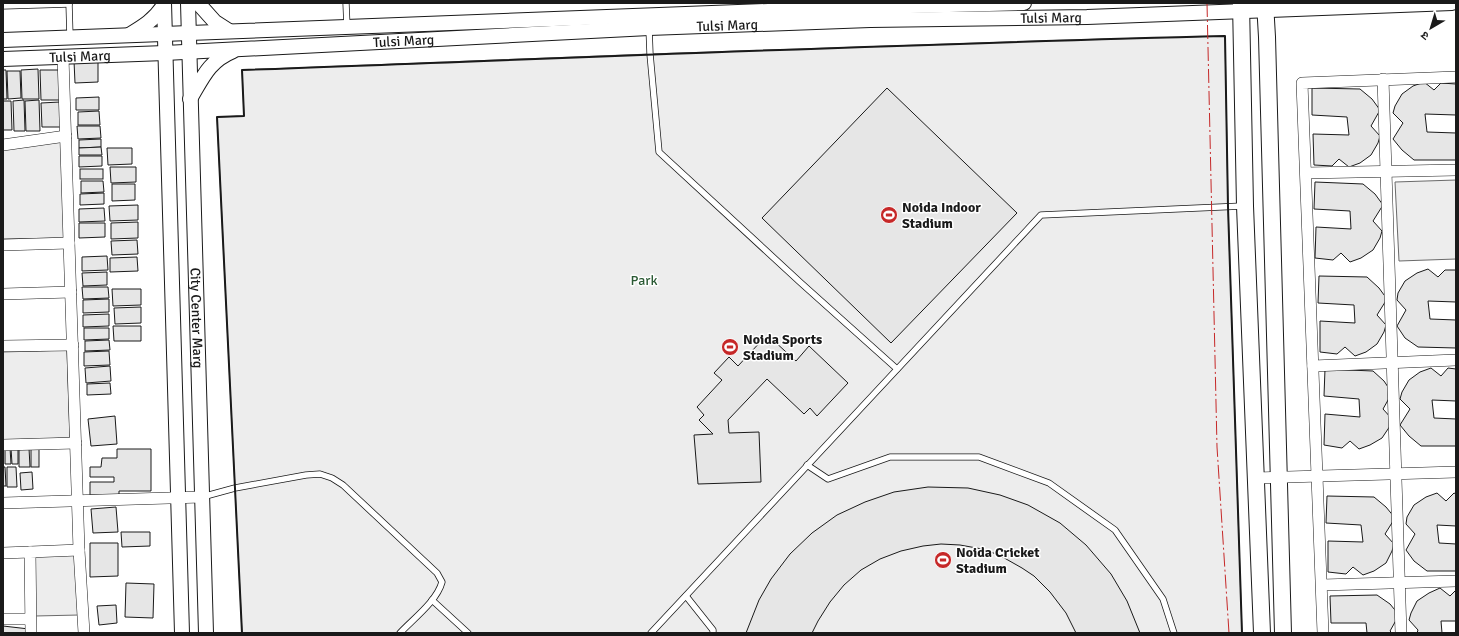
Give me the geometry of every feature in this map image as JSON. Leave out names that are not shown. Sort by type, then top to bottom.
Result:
[{"type":"main road","points":[[1241,7],[1245,206],[1262,633]]},
{"type":"main road","points":[[1265,7],[1283,633]]},
{"type":"street","name":"City Center Marg","points":[[188,3],[206,633]]},
{"type":"street","points":[[198,3],[215,22],[229,31]]},
{"type":"street","name":"Tulsi Marg","points":[[3,59],[189,52],[649,22],[1024,3]]},
{"type":"street","name":"Tulsi Marg","points":[[3,40],[347,27],[1087,17],[1241,7],[1452,3]]},
{"type":"street","name":"City Center Marg","points":[[164,4],[182,633]]},
{"type":"street","points":[[129,35],[149,23],[157,16],[164,4]]},
{"type":"street","points":[[190,98],[207,69],[223,55],[237,49]]},
{"type":"street","points":[[63,57],[79,550],[84,633]]},
{"type":"street","points":[[1324,633],[1302,83],[1456,77]]},
{"type":"street","points":[[1383,80],[1401,633]]},
{"type":"street","points":[[3,145],[66,136]]},
{"type":"street","points":[[1306,173],[1456,170]]},
{"type":"street","points":[[3,245],[69,243]]},
{"type":"street","points":[[3,294],[71,292]]},
{"type":"street","points":[[3,346],[72,345]]},
{"type":"street","points":[[1313,366],[1456,360]]},
{"type":"street","points":[[3,445],[76,442]]},
{"type":"street","points":[[1256,478],[1456,472]]},
{"type":"street","points":[[3,503],[202,497]]},
{"type":"street","points":[[3,552],[79,550]]},
{"type":"street","points":[[30,552],[31,633]]},
{"type":"street","points":[[1322,585],[1456,581]]},
{"type":"street","points":[[3,619],[30,619]]},
{"type":"lane","points":[[3,6],[69,3],[70,38]]},
{"type":"lane","points":[[346,3],[347,27]]},
{"type":"lane","points":[[649,22],[650,54],[659,152],[897,369]]},
{"type":"lane","points":[[651,633],[1041,215],[1245,206]]},
{"type":"lane","points":[[807,465],[828,479],[890,457],[979,457],[1049,483],[1115,530],[1163,599],[1174,633]]},
{"type":"lane","points":[[202,497],[235,488],[306,475],[320,474],[332,478],[343,485],[437,573],[442,582],[440,591],[400,633]]},
{"type":"lane","points":[[686,596],[713,630],[713,633]]},
{"type":"lane","points":[[432,600],[468,633]]},
{"type":"shaded area","name":"Noida Sports Stadium","points":[[1225,36],[1228,207],[1242,633],[242,633],[217,117],[244,116],[242,70],[650,54]]},
{"type":"shaded area","points":[[61,140],[64,238],[3,239],[3,141]]},
{"type":"shaded area","points":[[1456,180],[1456,259],[1399,261],[1395,182]]},
{"type":"shaded area","points":[[67,350],[70,438],[3,440],[3,352]]},
{"type":"shaded area","points":[[77,553],[79,615],[35,616],[33,554]]},
{"type":"building","points":[[98,60],[98,82],[75,83],[74,61]]},
{"type":"building","points":[[38,69],[39,99],[22,99],[21,70]]},
{"type":"building","points":[[3,70],[6,70],[7,99],[3,99]]},
{"type":"building","points":[[40,70],[60,70],[61,100],[41,100]]},
{"type":"building","points":[[7,71],[20,71],[21,98],[8,99]]},
{"type":"building","points":[[1424,82],[1434,90],[1441,83],[1456,84],[1456,115],[1425,114],[1427,132],[1456,133],[1456,160],[1414,160],[1402,150],[1393,139],[1403,123],[1393,113],[1395,106],[1402,94],[1413,86]]},
{"type":"building","name":"Noida Indoor Stadium","points":[[887,88],[1017,213],[891,343],[762,218]]},
{"type":"building","points":[[1312,88],[1360,89],[1372,99],[1380,110],[1371,126],[1380,136],[1371,155],[1360,163],[1349,167],[1339,159],[1332,166],[1314,165],[1313,134],[1349,135],[1347,117],[1312,115]]},
{"type":"building","points":[[99,97],[99,110],[76,110],[76,98]]},
{"type":"building","points":[[24,100],[25,131],[14,131],[13,101]]},
{"type":"building","points":[[39,100],[40,131],[26,131],[25,101]]},
{"type":"building","points":[[3,101],[11,101],[12,130],[3,130]]},
{"type":"building","points":[[60,102],[61,127],[42,127],[41,103]]},
{"type":"building","points":[[99,111],[100,125],[78,125],[78,112]]},
{"type":"building","points":[[77,126],[100,126],[101,138],[78,139]]},
{"type":"building","points":[[101,139],[101,147],[79,148],[79,140]]},
{"type":"building","points":[[101,147],[102,155],[79,155],[79,148]]},
{"type":"building","points":[[107,148],[132,148],[132,164],[108,165]]},
{"type":"building","points":[[79,156],[102,156],[102,166],[79,167]]},
{"type":"building","points":[[110,167],[136,167],[136,182],[111,183]]},
{"type":"building","points":[[80,169],[103,169],[103,179],[80,179]]},
{"type":"building","points":[[81,181],[103,181],[104,192],[81,193]]},
{"type":"building","points":[[1315,182],[1363,184],[1375,194],[1383,205],[1373,221],[1382,231],[1373,250],[1361,258],[1350,262],[1341,253],[1333,260],[1315,258],[1316,227],[1351,229],[1350,211],[1314,209]]},
{"type":"building","points":[[112,184],[135,184],[135,200],[112,201]]},
{"type":"building","points":[[104,193],[104,204],[80,205],[80,194]]},
{"type":"building","points":[[138,205],[138,220],[110,221],[109,206]]},
{"type":"building","points":[[104,208],[105,221],[79,222],[79,209]]},
{"type":"building","points":[[138,222],[138,238],[111,239],[111,223]]},
{"type":"building","points":[[79,223],[105,223],[105,237],[79,238]]},
{"type":"building","points":[[137,240],[138,254],[112,255],[111,241]]},
{"type":"building","points":[[107,256],[108,270],[82,271],[82,257]]},
{"type":"building","points":[[137,257],[138,271],[110,272],[110,258]]},
{"type":"building","points":[[1428,269],[1438,277],[1445,270],[1456,270],[1456,302],[1428,301],[1430,319],[1456,320],[1456,348],[1418,347],[1405,338],[1397,326],[1406,310],[1397,300],[1398,293],[1405,281],[1417,273]]},
{"type":"building","points":[[107,272],[107,285],[83,286],[82,273]]},
{"type":"building","points":[[1319,276],[1367,277],[1379,288],[1387,299],[1377,315],[1386,325],[1377,344],[1366,352],[1355,356],[1345,347],[1337,354],[1320,352],[1320,321],[1355,323],[1354,305],[1318,303]]},
{"type":"building","points":[[82,287],[108,287],[109,298],[83,299]]},
{"type":"building","points":[[112,289],[141,289],[141,305],[113,306]]},
{"type":"building","points":[[109,299],[109,312],[83,313],[83,300]]},
{"type":"building","points":[[141,307],[141,323],[115,324],[114,308]]},
{"type":"building","points":[[109,314],[109,326],[83,327],[83,315]]},
{"type":"building","points":[[113,326],[141,326],[141,341],[114,341]]},
{"type":"building","points":[[84,328],[109,328],[109,339],[84,340]]},
{"type":"building","points":[[763,339],[770,345],[774,341],[796,361],[809,346],[848,383],[817,416],[810,408],[804,414],[767,379],[728,420],[729,433],[759,432],[761,482],[698,484],[694,435],[713,434],[699,420],[704,415],[697,407],[722,380],[714,373],[729,357],[738,366]]},
{"type":"building","points":[[109,340],[110,350],[85,351],[85,341]]},
{"type":"building","points":[[109,351],[110,365],[84,366],[84,352]]},
{"type":"building","points":[[110,366],[111,381],[86,383],[85,368]]},
{"type":"building","points":[[1431,368],[1441,376],[1448,368],[1456,369],[1456,401],[1432,400],[1434,418],[1456,419],[1456,446],[1421,446],[1409,436],[1400,425],[1410,409],[1400,399],[1402,392],[1409,380],[1420,372]]},
{"type":"building","points":[[1325,369],[1373,371],[1384,381],[1392,393],[1383,409],[1392,419],[1390,426],[1382,438],[1359,449],[1350,441],[1342,448],[1324,445],[1325,414],[1360,417],[1359,399],[1324,396]]},
{"type":"building","points":[[110,383],[111,394],[87,395],[87,384]]},
{"type":"building","points":[[115,416],[117,444],[91,446],[88,419]]},
{"type":"building","points":[[31,447],[39,447],[39,467],[31,467]]},
{"type":"building","points":[[5,448],[10,448],[11,464],[5,464]]},
{"type":"building","points":[[11,448],[18,448],[18,464],[12,464]]},
{"type":"building","points":[[19,448],[29,448],[30,467],[19,467]]},
{"type":"building","points":[[117,449],[151,449],[151,491],[119,491],[119,495],[90,495],[90,482],[114,482],[114,477],[90,477],[90,467],[101,467],[102,458],[117,458]]},
{"type":"building","points":[[3,467],[5,467],[6,486],[3,486]]},
{"type":"building","points":[[7,467],[16,467],[17,487],[7,487]]},
{"type":"building","points":[[32,472],[33,489],[21,490],[20,473]]},
{"type":"building","name":"Noida Cricket Stadium","points":[[928,487],[968,488],[1000,495],[1028,505],[1060,523],[1086,545],[1111,574],[1127,601],[1140,633],[1076,633],[1066,613],[1050,592],[1034,576],[1022,568],[999,555],[982,549],[960,545],[941,544],[901,551],[880,559],[861,570],[844,585],[830,602],[812,633],[746,633],[759,600],[771,579],[790,554],[812,533],[837,515],[865,502],[894,492]]},
{"type":"building","points":[[1437,493],[1446,501],[1454,493],[1456,494],[1456,526],[1437,525],[1439,543],[1456,544],[1456,571],[1427,571],[1414,561],[1406,550],[1415,534],[1406,524],[1407,517],[1414,505],[1426,497]]},
{"type":"building","points":[[1327,496],[1374,497],[1386,507],[1395,518],[1385,534],[1394,544],[1386,563],[1374,571],[1363,575],[1353,567],[1346,574],[1328,572],[1328,541],[1363,542],[1361,525],[1326,523]]},
{"type":"building","points":[[116,507],[118,532],[93,533],[91,509]]},
{"type":"building","points":[[121,532],[150,532],[150,546],[122,547]]},
{"type":"building","points":[[90,543],[118,543],[118,576],[90,577]]},
{"type":"building","points":[[126,583],[154,584],[153,618],[125,617]]},
{"type":"building","points":[[1440,588],[1450,596],[1456,590],[1456,621],[1441,621],[1442,633],[1417,633],[1418,630],[1409,620],[1417,601]]},
{"type":"building","points":[[1377,595],[1390,604],[1399,615],[1390,631],[1392,633],[1367,633],[1366,623],[1331,623],[1330,596]]},
{"type":"building","points":[[116,605],[117,623],[99,625],[97,606]]},
{"type":"building","points":[[3,626],[29,629],[29,633],[3,633]]},
{"type":"wall","points":[[242,633],[217,117],[244,116],[242,70],[856,47],[1225,36],[1228,207],[1242,633]]},
{"type":"power","points":[[1207,3],[1217,447],[1229,633]]},
{"type":"place","name":"Noida Indoor Stadium","points":[[889,215]]},
{"type":"place","name":"Noida Sports Stadium","points":[[730,347]]},
{"type":"place","name":"Noida Cricket Stadium","points":[[943,560]]},
{"type":"park label","name":"Park","points":[[644,280]]}]
